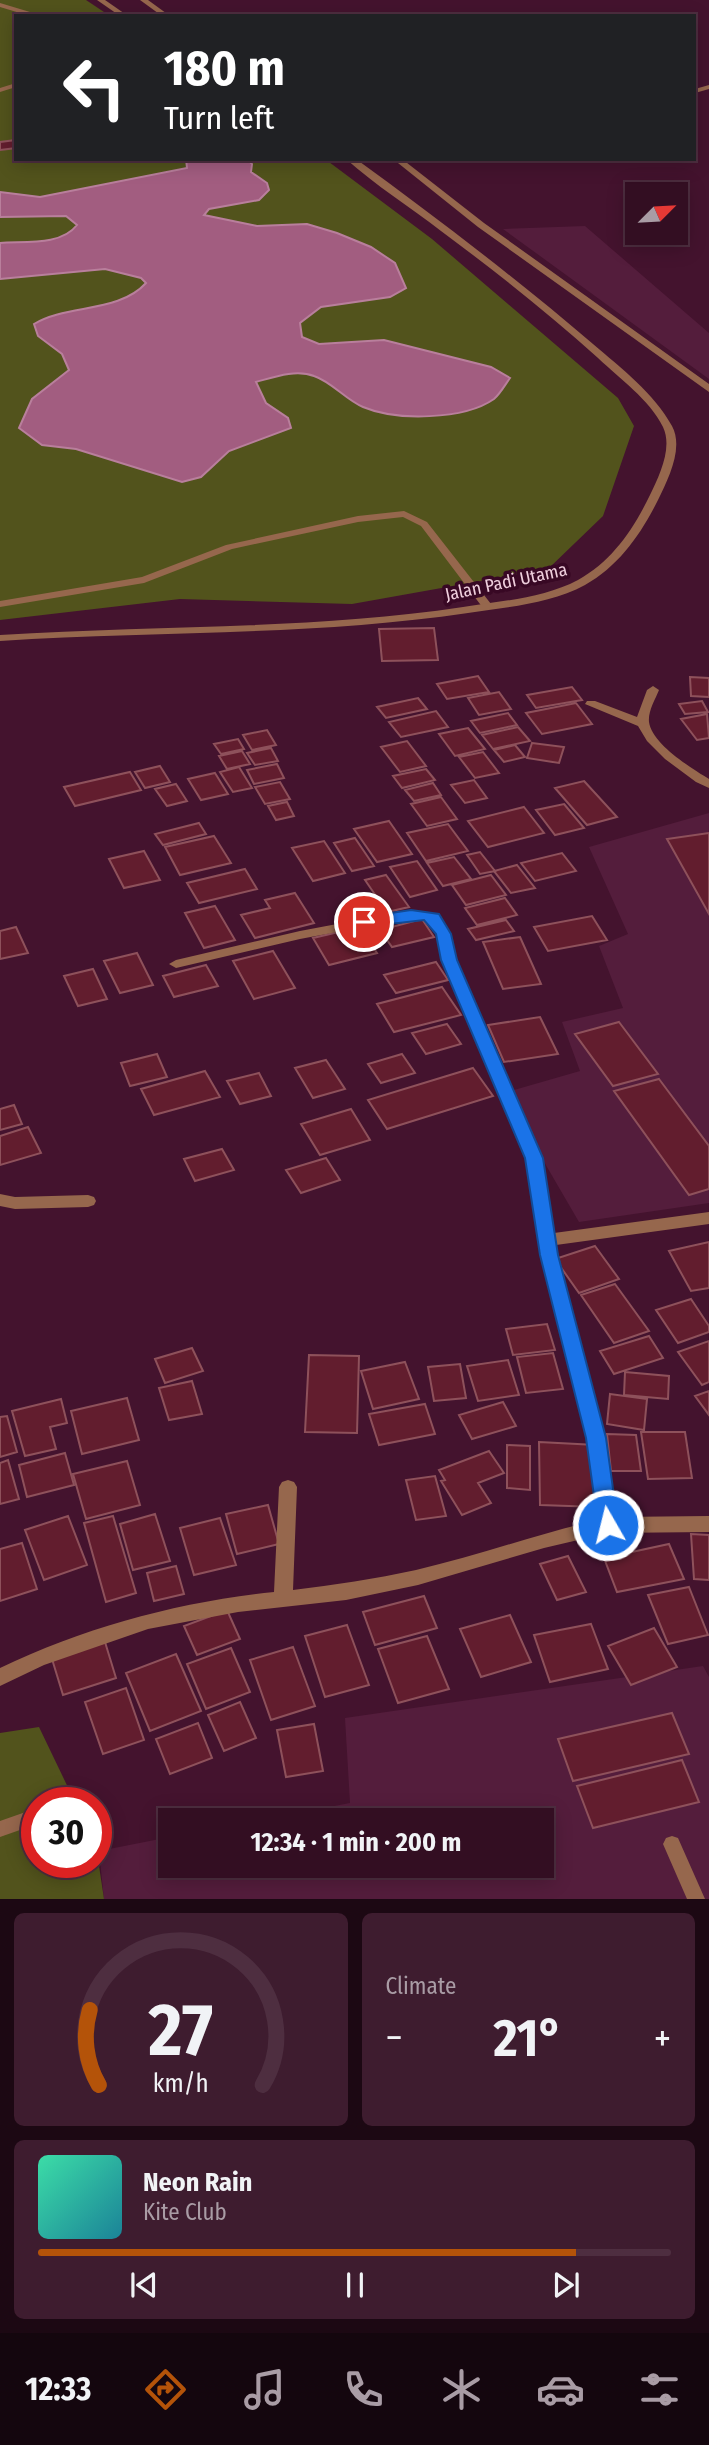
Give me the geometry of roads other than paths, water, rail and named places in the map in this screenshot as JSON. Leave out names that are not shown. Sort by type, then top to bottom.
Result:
[{"type":"street","points":[[100,0],[122,14]]},
{"type":"street","points":[[143,0],[164,14]]},
{"type":"street","points":[[0,5],[31,14]]},
{"type":"street","name":"Jalan Padi Utama","points":[[0,638],[350,623],[487,606],[527,599],[580,584],[615,561],[643,519],[667,468],[671,433],[661,415],[568,327],[432,219],[353,161]]},
{"type":"street","points":[[400,161],[481,225],[709,389]]},
{"type":"street","points":[[653,690],[644,708],[643,724],[651,739],[674,760],[709,784]]},
{"type":"street","points":[[591,705],[643,724]]},
{"type":"street","points":[[176,964],[364,922],[411,914],[433,918],[443,934],[449,960],[534,1158],[547,1240],[596,1438],[608,1525]]},
{"type":"street","points":[[0,1200],[15,1203],[88,1201]]},
{"type":"street","points":[[547,1240],[709,1218]]},
{"type":"street","points":[[283,1600],[288,1487]]},
{"type":"street","points":[[0,1677],[38,1659],[148,1621],[238,1604],[346,1592],[418,1577],[544,1540],[608,1525],[709,1524]]},
{"type":"lane","points":[[0,604],[144,580],[229,547],[358,519],[404,514],[424,524],[487,606]]},
{"type":"lane","points":[[0,1829],[21,1822]]},
{"type":"lane","points":[[673,1844],[696,1899]]}]
